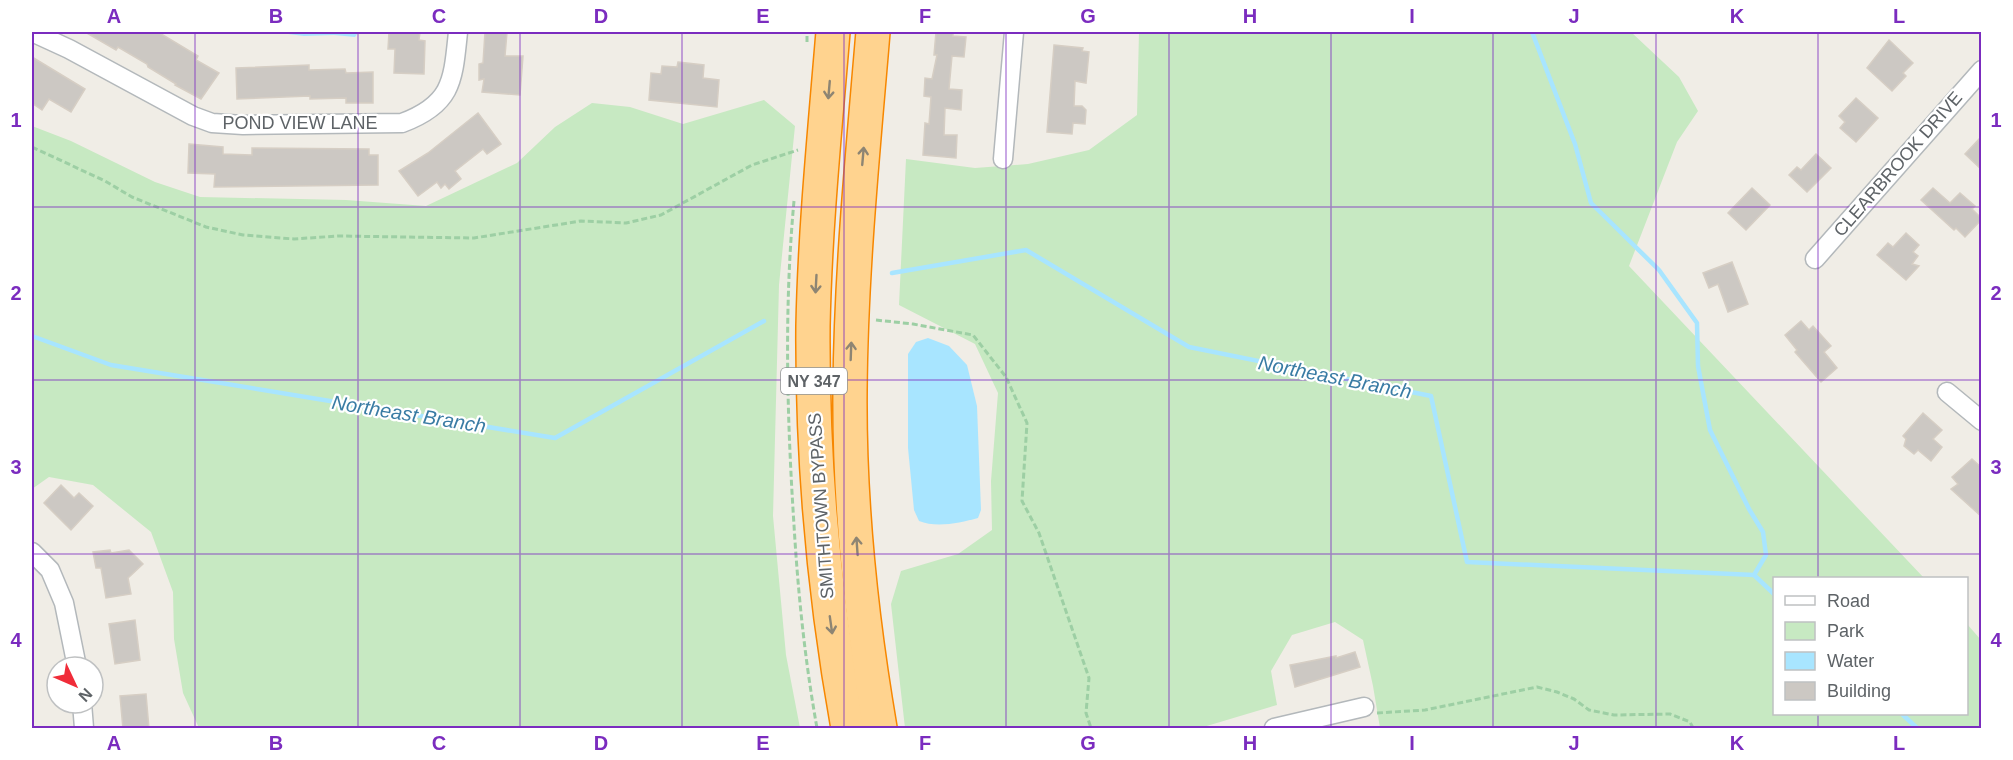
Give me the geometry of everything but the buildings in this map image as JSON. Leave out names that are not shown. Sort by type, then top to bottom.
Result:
[{"type":"highway","name":"SMITHTOWN BYPASS","points":[[834,32],[814,304],[814,410],[817,494],[824,564],[848,729]]},
{"type":"highway","name":"SMITHTOWN BYPASS","points":[[873,32],[855,265],[850,391],[857,556],[880,729]]},
{"type":"street","name":"POND VIEW LANE","points":[[32,32],[69,49],[193,116],[212,123],[243,125],[402,123],[420,116],[447,91],[454,75],[458,32]]},
{"type":"street","points":[[1003,159],[1014,32]]},
{"type":"street","name":"CLEARBROOK DRIVE","points":[[1815,259],[1982,70]]},
{"type":"street","points":[[1947,392],[1982,421]]},
{"type":"street","points":[[32,552],[50,570],[64,603],[75,655]]},
{"type":"street","points":[[1274,729],[1364,707]]},
{"type":"path","points":[[32,147],[105,180],[132,197],[206,227],[243,235],[294,238],[338,236],[474,238],[581,221],[626,223],[661,215],[752,165],[798,150]]},
{"type":"path","points":[[874,320],[913,324],[973,335],[1006,377],[1027,423],[1022,501],[1038,533],[1089,678],[1086,713],[1091,729]]},
{"type":"path","points":[[1364,707],[1380,714],[1425,710],[1537,687],[1574,699],[1589,710],[1614,715],[1670,714],[1690,722],[1693,729]]},
{"type":"green space","points":[[1139,32],[1631,32],[1679,77],[1698,111],[1677,142],[1629,266],[1923,577],[1773,577],[1773,715],[1968,715],[1968,625],[1981,640],[1981,728],[1380,728],[1363,640],[1335,622],[1292,635],[1271,671],[1277,705],[1200,728],[905,728],[891,604],[901,571],[958,554],[992,530],[991,481],[998,393],[975,344],[899,305],[906,159],[975,168],[1028,164],[1089,150],[1137,115]]},
{"type":"green space","points":[[764,100],[795,126],[779,285],[773,516],[786,655],[800,728],[199,728],[183,693],[174,639],[173,592],[151,532],[93,485],[49,477],[32,489],[32,126],[71,141],[155,182],[200,197],[346,200],[426,206],[517,163],[555,127],[592,103],[630,107],[683,124]]},
{"type":"water","points":[[272,32],[358,33],[355,37],[304,36]]},
{"type":"water","points":[[928,338],[949,346],[967,365],[977,406],[981,510],[978,518],[964,522],[926,523],[919,521],[914,510],[908,448],[908,354],[916,342]]},
{"type":"waterway","points":[[1532,32],[1575,144],[1591,203],[1659,270],[1697,323],[1698,366],[1710,430],[1749,509],[1763,532],[1766,555],[1754,575]]},
{"type":"waterway","name":"Northeast Branch","points":[[892,273],[1026,250],[1189,347],[1431,396],[1467,562],[1754,575],[1773,593]]},
{"type":"waterway","name":"Northeast Branch","points":[[32,336],[111,365],[555,438],[764,321]]},
{"type":"waterway","name":"Northeast Branch","points":[[1903,715],[1917,728]]}]
